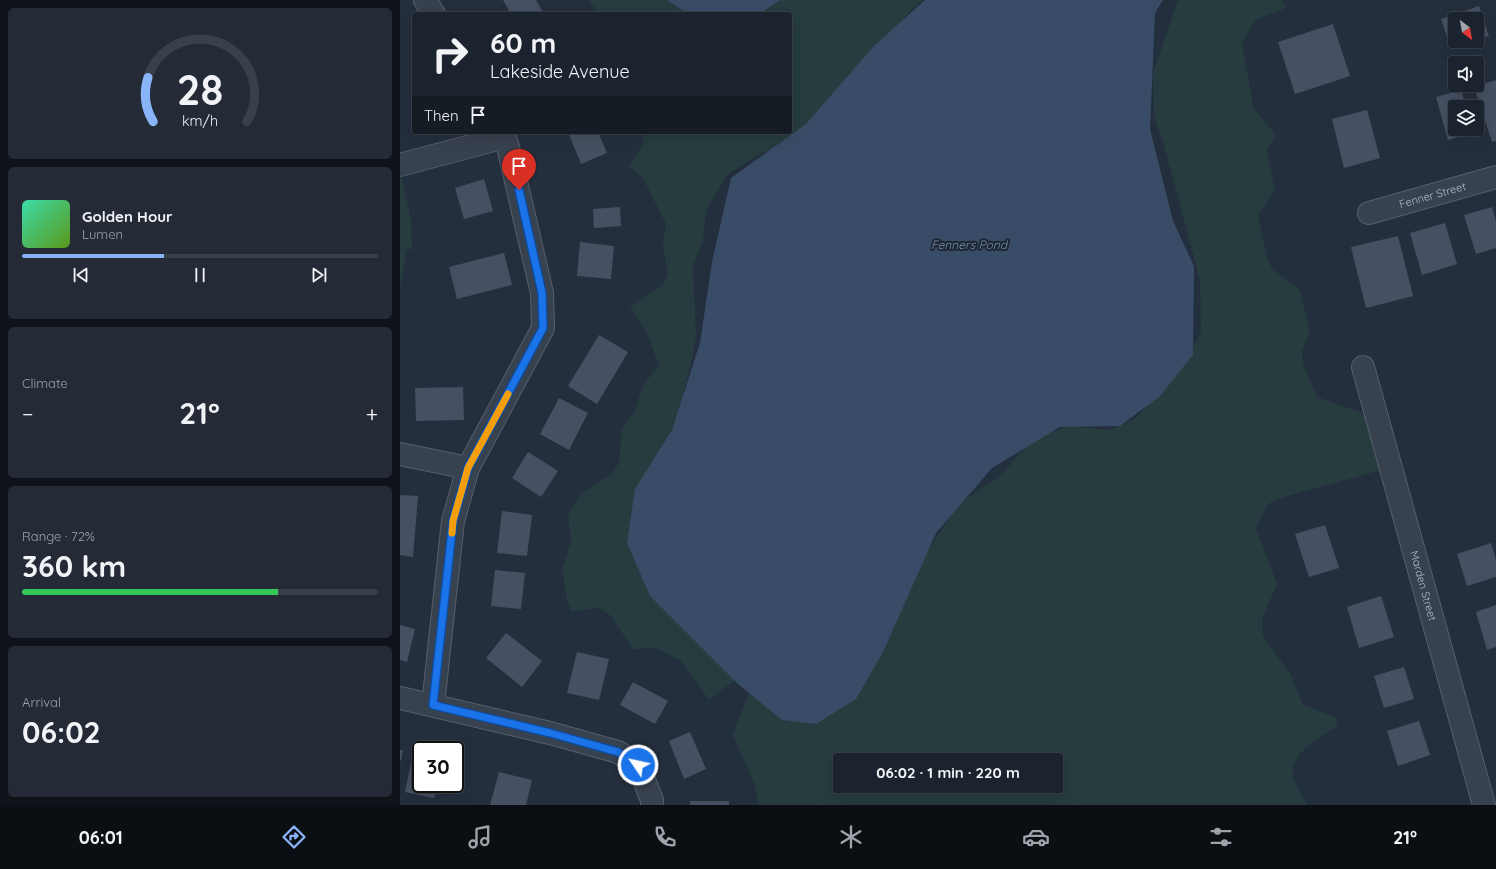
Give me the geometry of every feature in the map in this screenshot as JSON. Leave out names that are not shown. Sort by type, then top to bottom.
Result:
[{"type":"street","points":[[425,0],[433,12]]},
{"type":"street","points":[[400,165],[504,134],[542,293],[543,328],[468,468],[453,521],[433,705]]},
{"type":"street","name":"Fenner Street","points":[[1369,212],[1496,177]]},
{"type":"street","name":"Marden Street","points":[[1363,367],[1484,805]]},
{"type":"street","points":[[400,454],[468,468]]},
{"type":"street","points":[[400,698],[550,733],[618,752],[638,765],[652,800],[652,805]]},
{"type":"green space","points":[[589,0],[922,0],[909,12],[875,57],[798,144],[761,153],[727,175],[706,210],[703,242],[693,265],[696,335],[693,354],[666,467],[743,674],[709,700],[681,661],[656,648],[633,649],[611,616],[600,608],[571,611],[567,599],[562,570],[571,542],[568,513],[581,494],[611,474],[619,463],[622,428],[635,411],[643,385],[659,365],[646,331],[630,307],[662,285],[668,275],[663,245],[666,224],[644,180],[629,166],[643,144],[643,134],[792,134],[792,12],[597,12]]},
{"type":"green space","points":[[1178,0],[1281,0],[1288,7],[1255,20],[1242,44],[1254,109],[1276,135],[1267,151],[1275,190],[1258,216],[1266,253],[1272,269],[1300,290],[1310,332],[1302,351],[1303,364],[1317,397],[1360,412],[1369,420],[1382,470],[1287,496],[1268,504],[1256,528],[1277,584],[1262,620],[1263,636],[1291,675],[1303,705],[1337,718],[1337,726],[1306,748],[1295,762],[1293,771],[1294,780],[1308,805],[759,805],[754,783],[733,735],[751,687],[919,564],[958,505],[1002,474],[1032,440],[1068,426],[1111,430],[1136,418],[1189,357],[1201,331],[1200,280],[1164,145],[1154,116],[1153,73]]},
{"type":"green space","points":[[400,171],[411,219],[412,249],[407,249],[400,287]]},
{"type":"water","points":[[667,0],[780,0],[762,12],[685,12]]},
{"type":"water","name":"Fenners Pond","points":[[925,0],[1163,0],[1155,13],[1150,129],[1173,221],[1194,266],[1193,355],[1160,396],[1120,426],[1060,427],[992,468],[936,533],[883,652],[856,699],[816,724],[782,720],[738,684],[650,596],[627,543],[635,489],[672,430],[700,343],[712,262],[731,178],[806,124],[874,46]]},
{"type":"building","points":[[503,0],[536,0],[543,12],[510,12]]},
{"type":"building","points":[[1479,6],[1481,12],[1461,12]]},
{"type":"building","points":[[1448,17],[1448,40],[1441,19]]},
{"type":"building","points":[[1484,21],[1489,36],[1484,38]]},
{"type":"building","points":[[1333,24],[1350,76],[1295,94],[1278,42]]},
{"type":"building","points":[[1496,80],[1496,141],[1492,142],[1484,118],[1484,100],[1478,100],[1476,92],[1484,92],[1484,84]]},
{"type":"building","points":[[1454,92],[1462,92],[1464,100],[1448,100],[1448,136],[1462,136],[1448,140],[1436,97]]},
{"type":"building","points":[[1367,110],[1380,158],[1344,168],[1332,119]]},
{"type":"building","points":[[569,134],[599,134],[607,153],[581,164]]},
{"type":"building","points":[[484,179],[493,211],[464,219],[455,188]]},
{"type":"building","points":[[620,207],[621,226],[594,228],[593,209]]},
{"type":"building","points":[[1492,207],[1496,221],[1496,248],[1476,254],[1464,215]]},
{"type":"building","points":[[1445,223],[1457,264],[1422,275],[1410,233]]},
{"type":"building","points":[[1398,236],[1413,296],[1366,308],[1351,247]]},
{"type":"building","points":[[580,242],[614,246],[611,279],[577,276]]},
{"type":"building","points":[[504,253],[512,285],[457,299],[449,267]]},
{"type":"building","points":[[599,335],[628,352],[597,404],[568,386]]},
{"type":"building","points":[[463,387],[464,420],[416,421],[415,388]]},
{"type":"building","points":[[559,398],[588,413],[569,450],[540,434]]},
{"type":"building","points":[[528,452],[558,471],[541,497],[512,478]]},
{"type":"building","points":[[400,495],[418,496],[413,557],[400,555]]},
{"type":"building","points":[[502,511],[532,515],[527,556],[497,553]]},
{"type":"building","points":[[1325,525],[1339,568],[1309,577],[1295,534]]},
{"type":"building","points":[[1491,543],[1496,560],[1496,577],[1467,586],[1457,554]]},
{"type":"building","points":[[495,570],[525,573],[521,609],[491,606]]},
{"type":"building","points":[[1381,596],[1394,637],[1359,648],[1347,607]]},
{"type":"building","points":[[1496,605],[1496,647],[1487,650],[1476,612]]},
{"type":"building","points":[[400,625],[415,629],[407,662],[400,660]]},
{"type":"building","points":[[506,633],[542,661],[522,687],[486,658]]},
{"type":"building","points":[[577,652],[609,659],[599,700],[567,693]]},
{"type":"building","points":[[1404,667],[1414,699],[1384,708],[1374,676]]},
{"type":"building","points":[[633,682],[668,701],[655,724],[620,705]]},
{"type":"building","points":[[1419,721],[1430,755],[1398,766],[1387,731]]},
{"type":"building","points":[[690,732],[706,769],[684,779],[669,741]]},
{"type":"building","points":[[400,750],[403,750],[401,761],[400,760]]},
{"type":"building","points":[[412,758],[412,793],[435,793],[434,798],[405,792]]},
{"type":"building","points":[[499,772],[532,780],[526,805],[490,805]]},
{"type":"building","points":[[690,801],[729,801],[729,805],[690,805]]},
{"type":"slow traffic","points":[[452,533],[453,521],[468,468],[508,394]]},
{"type":"route","points":[[519,190],[542,293],[543,328],[468,468],[453,521],[433,705],[550,733],[618,752],[638,765]]}]
